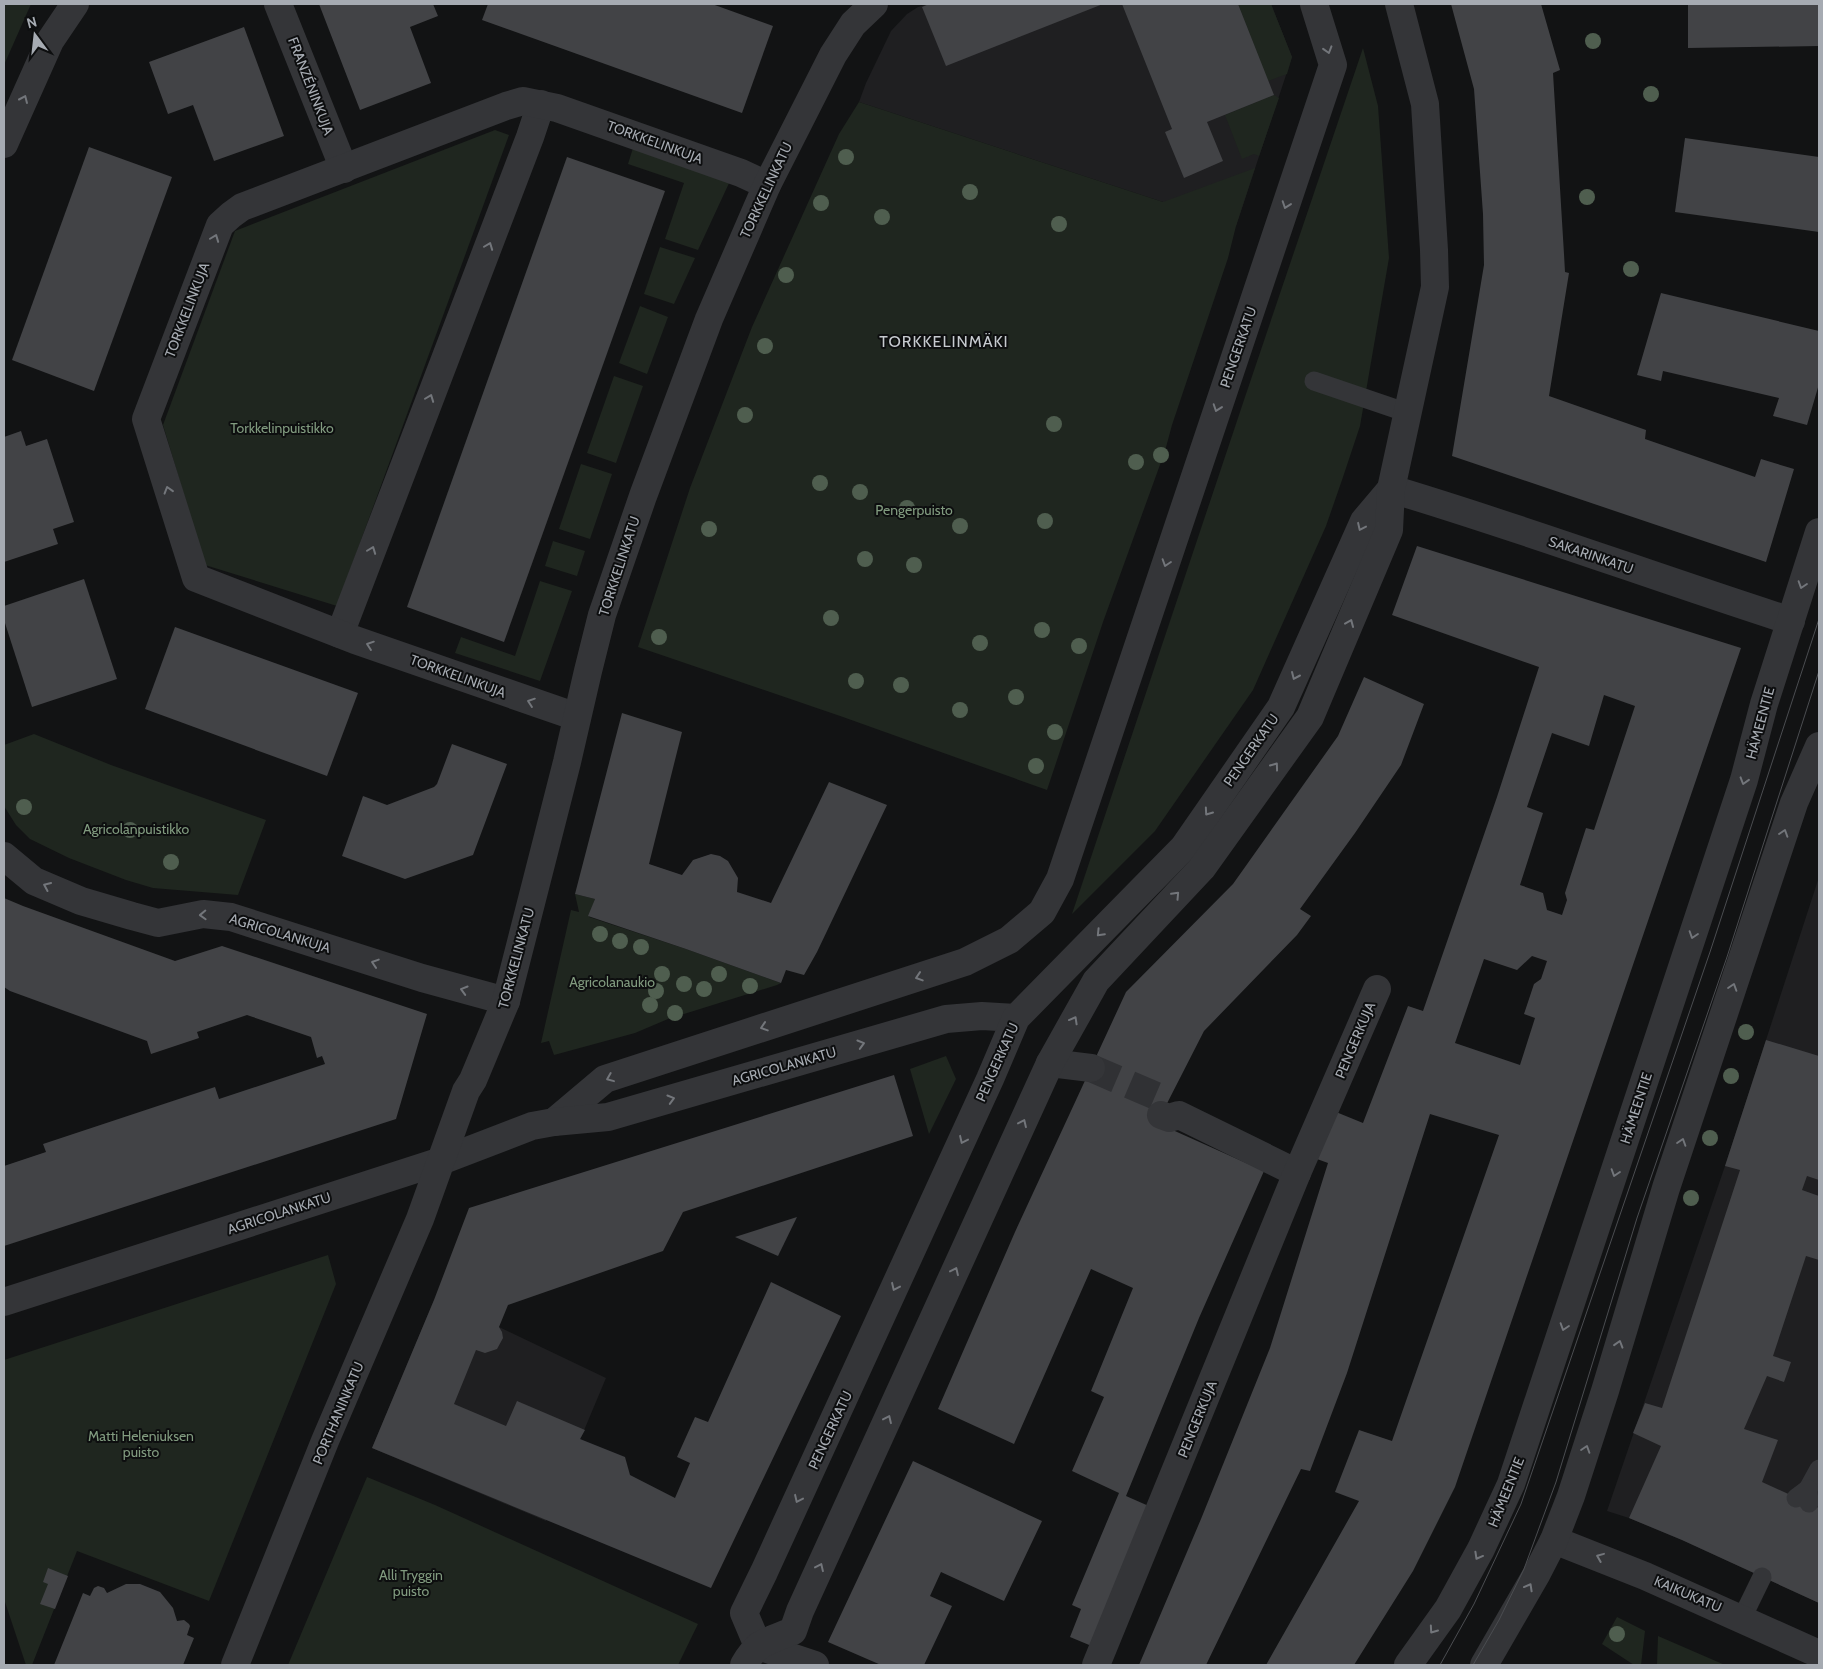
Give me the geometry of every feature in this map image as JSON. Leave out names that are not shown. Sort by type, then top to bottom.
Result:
[{"type":"street","points":[[4,144],[50,41],[75,4]]},
{"type":"street","name":"FRANZÉNINKUJA","points":[[278,4],[344,169]]},
{"type":"street","name":"TORKKELINKATU","points":[[441,1160],[466,1091],[473,1080],[506,1002],[565,771],[602,615],[643,496],[709,319],[767,185],[833,55],[853,24],[874,4]]},
{"type":"street","name":"PENGERKATU","points":[[965,962],[1010,940],[1042,912],[1060,879],[1333,65],[1314,4]]},
{"type":"street","name":"PENGERKATU","points":[[1391,489],[1364,521],[1281,707],[1184,847],[1016,1018],[810,1474],[744,1613],[751,1655],[793,1631],[804,1602],[1050,1063],[1096,981],[1202,868],[1310,718],[1389,530],[1391,489],[1435,286],[1425,104],[1399,4]]},
{"type":"street","points":[[340,634],[530,138],[532,102]]},
{"type":"street","name":"TORKKELINKUJA","points":[[577,717],[340,634],[196,578],[146,419],[220,225],[242,207],[452,128],[532,102],[575,114],[732,170],[767,185]]},
{"type":"street","name":"SAKARINKATU","points":[[1391,489],[1449,506],[1790,621]]},
{"type":"street","name":"HÄMEENTIE","points":[[1408,1665],[1448,1609],[1481,1549],[1511,1484],[1744,780],[1764,704],[1819,532]]},
{"type":"street","points":[[1484,1665],[1554,1540],[1576,1478],[1666,1188],[1794,804],[1819,746]]},
{"type":"street","name":"AGRICOLANKUJA","points":[[4,856],[34,880],[81,901],[123,914],[158,922],[203,914],[231,916],[422,978],[506,1002]]},
{"type":"street","name":"AGRICOLANKATU","points":[[554,1122],[605,1079],[965,962]]},
{"type":"street","name":"PENGERKUJA","points":[[1096,1665],[1298,1173],[1377,988]]},
{"type":"street","name":"AGRICOLANKATU","points":[[4,1302],[441,1160],[532,1126],[608,1117],[946,1019],[982,1016],[1016,1018]]},
{"type":"street","points":[[1050,1063],[1088,1075]]},
{"type":"street","points":[[1169,1111],[1298,1173]]},
{"type":"street","name":"PORTHANINKATU","points":[[235,1665],[325,1441],[420,1219],[441,1160]]},
{"type":"street","name":"KAIKUKATU","points":[[1554,1540],[1645,1576],[1819,1654]]},
{"type":"street","points":[[751,1655],[815,1665]]},
{"type":"lane","points":[[1314,381],[1408,413]]},
{"type":"lane","points":[[1804,1497],[1819,1469]]},
{"type":"lane","points":[[1748,1621],[1768,1580]]},
{"type":"shaded area","points":[[929,4],[1271,4],[1292,57],[1236,226],[859,102],[891,31],[907,14],[918,7]]},
{"type":"shaded area","points":[[1819,877],[1819,1603],[1682,1540],[1607,1511],[1725,1166]]},
{"type":"shaded area","points":[[434,1300],[499,1327],[606,1378],[546,1521],[372,1448]]},
{"type":"green space","points":[[4,4],[31,4],[4,65]]},
{"type":"green space","points":[[1238,4],[1271,4],[1292,57],[1287,74],[1268,81]]},
{"type":"green space","points":[[1363,48],[1378,106],[1389,258],[1360,426],[1342,480],[1326,526],[1253,690],[1155,831],[1072,914],[1245,397]]},
{"type":"green space","points":[[1274,95],[1279,98],[1259,156],[1254,154],[1242,159],[1225,115]]},
{"type":"green space","name":"Pengerpuisto","points":[[859,102],[1163,202],[1255,168],[1236,226],[1228,258],[1165,451],[1103,622],[1047,790],[843,717],[638,647],[690,488],[752,327],[839,134]]},
{"type":"green space","name":"Torkkelinpuistikko","points":[[495,130],[509,135],[337,606],[205,565],[163,425],[235,231]]},
{"type":"green space","points":[[633,148],[730,181],[698,250],[665,239],[684,183],[628,164]]},
{"type":"green space","points":[[660,247],[695,258],[674,304],[644,294]]},
{"type":"green space","points":[[640,306],[668,317],[647,374],[619,363]]},
{"type":"green space","points":[[614,376],[643,386],[616,463],[587,453]]},
{"type":"green space","points":[[581,464],[612,474],[590,539],[559,529]]},
{"type":"green space","points":[[553,541],[585,551],[577,576],[545,566]]},
{"type":"green space","points":[[540,581],[572,591],[540,681],[455,653],[461,637],[515,656]]},
{"type":"green space","name":"Agricolanpuistikko","points":[[34,734],[111,765],[266,820],[238,895],[153,888],[126,880],[69,858],[30,839],[16,825],[4,806],[4,745]]},
{"type":"green space","name":"Agricolanaukio","points":[[575,894],[595,899],[589,917],[781,983],[668,1019],[635,1033],[554,1055],[549,1041],[541,1043],[571,910],[579,912]]},
{"type":"green space","points":[[946,1056],[956,1079],[929,1134],[910,1069]]},
{"type":"green space","name":"Matti Heleniuksen puisto","points":[[328,1255],[336,1284],[209,1601],[77,1551],[32,1665],[26,1665],[4,1599],[4,1360]]},
{"type":"green space","name":"Alli Tryggin puisto","points":[[367,1477],[435,1505],[698,1624],[678,1665],[288,1665]]},
{"type":"green space","points":[[1617,1617],[1645,1631],[1641,1665],[1634,1665],[1602,1644]]},
{"type":"green space","points":[[1658,1636],[1725,1665],[1657,1665]]},
{"type":"building","points":[[319,4],[433,4],[438,16],[410,27],[431,83],[360,110]]},
{"type":"building","points":[[488,4],[712,4],[773,26],[742,113],[482,20]]},
{"type":"building","points":[[929,4],[1103,4],[946,66],[922,7]]},
{"type":"building","points":[[1122,4],[1238,4],[1274,95],[1207,122],[1223,161],[1184,178],[1165,132],[1172,129]]},
{"type":"building","points":[[1451,4],[1541,4],[1560,70],[1553,73],[1565,272],[1569,273],[1549,396],[1646,430],[1645,439],[1755,477],[1761,459],[1794,469],[1766,562],[1452,456],[1484,265],[1483,214],[1474,89]]},
{"type":"building","points":[[1688,4],[1819,4],[1819,46],[1688,48]]},
{"type":"building","points":[[244,27],[284,136],[214,161],[193,105],[168,114],[149,62]]},
{"type":"building","points":[[1685,138],[1819,157],[1819,232],[1675,212]]},
{"type":"building","points":[[89,147],[172,177],[94,391],[12,360]]},
{"type":"building","points":[[567,157],[665,191],[504,642],[407,607]]},
{"type":"building","points":[[1661,293],[1819,331],[1819,384],[1807,425],[1773,416],[1779,398],[1663,371],[1661,381],[1637,375]]},
{"type":"building","points":[[21,431],[26,446],[47,439],[74,522],[53,529],[58,544],[4,562],[4,437]]},
{"type":"building","points":[[1417,546],[1741,648],[1455,1487],[1413,1571],[1354,1665],[1266,1665],[1359,1501],[1335,1492],[1359,1430],[1392,1441],[1499,1135],[1430,1114],[1347,1373],[1310,1471],[1301,1469],[1206,1665],[1139,1665],[1201,1519],[1270,1348],[1328,1163],[1317,1159],[1336,1112],[1363,1123],[1408,1006],[1423,1011],[1497,797],[1539,667],[1392,615]],"holes":[[[1604,695],[1635,706],[1594,830],[1586,828],[1565,893],[1567,900],[1562,915],[1547,910],[1543,893],[1520,885],[1543,813],[1527,807],[1552,733],[1589,746]],[[1532,956],[1547,961],[1541,979],[1534,984],[1524,1014],[1535,1018],[1520,1065],[1455,1043],[1484,959],[1517,970]]]},
{"type":"building","points":[[84,579],[117,679],[32,707],[4,620],[4,606]]},
{"type":"building","points":[[175,627],[358,693],[327,776],[145,709]]},
{"type":"building","points":[[1364,677],[1424,704],[1401,765],[1300,909],[1311,916],[1297,935],[1204,1031],[1157,1123],[1264,1171],[1199,1318],[1126,1496],[1151,1507],[1094,1647],[1070,1637],[1081,1609],[1072,1605],[1119,1493],[1072,1471],[1104,1397],[1091,1391],[1133,1288],[1091,1269],[1014,1444],[938,1409],[1015,1232],[1126,992],[1233,884],[1338,736]]},
{"type":"building","points":[[622,713],[682,732],[649,864],[682,875],[693,860],[711,854],[720,856],[728,861],[738,878],[737,892],[771,903],[829,782],[887,805],[817,952],[804,975],[786,970],[781,983],[588,916],[595,899],[575,894]]},
{"type":"building","points":[[452,744],[507,764],[473,855],[405,879],[342,856],[363,796],[387,805],[434,787],[437,784]]},
{"type":"building","points":[[4,898],[175,961],[222,946],[427,1014],[396,1119],[4,1246],[4,1166],[46,1152],[43,1144],[215,1087],[219,1099],[325,1064],[322,1056],[317,1058],[311,1037],[247,1015],[197,1032],[199,1038],[151,1054],[147,1041],[10,991],[4,987]]},
{"type":"building","points":[[1766,1040],[1819,1056],[1819,1180],[1807,1176],[1802,1190],[1819,1196],[1819,1260],[1806,1256],[1773,1356],[1791,1362],[1784,1382],[1767,1376],[1744,1429],[1778,1440],[1762,1482],[1819,1508],[1819,1603],[1682,1540],[1629,1518],[1661,1446],[1633,1433],[1645,1403],[1662,1408],[1740,1170],[1725,1166]]},
{"type":"building","points":[[894,1075],[913,1136],[683,1212],[663,1251],[508,1305],[499,1327],[503,1338],[497,1349],[485,1353],[476,1350],[454,1404],[506,1426],[517,1401],[585,1430],[580,1439],[625,1457],[630,1475],[675,1498],[690,1463],[677,1457],[695,1417],[708,1422],[771,1282],[841,1316],[711,1588],[372,1448],[434,1300],[469,1208]]},
{"type":"building","points":[[797,1217],[778,1256],[735,1237]]},
{"type":"building","points":[[913,1461],[1042,1521],[1004,1601],[941,1572],[930,1596],[952,1606],[924,1665],[881,1665],[828,1642]]},
{"type":"building","points":[[48,1568],[68,1576],[55,1609],[40,1604],[48,1584],[43,1582]]},
{"type":"building","points":[[126,1584],[140,1584],[160,1592],[173,1608],[177,1621],[184,1620],[189,1624],[187,1635],[194,1638],[183,1665],[54,1665],[83,1593],[90,1596],[94,1588],[98,1586],[104,1588],[107,1593]]},
{"type":"tunnel","points":[[1091,1068],[1168,1101]]},
{"type":"tram line","points":[[1440,1665],[1474,1604],[1521,1504],[1710,952],[1819,619]]},
{"type":"tram line","points":[[1473,1665],[1499,1620],[1524,1569],[1556,1482],[1637,1218],[1727,957],[1819,671]]},
{"type":"district","name":"TORKKELINMÄKI","points":[[944,341]]}]
